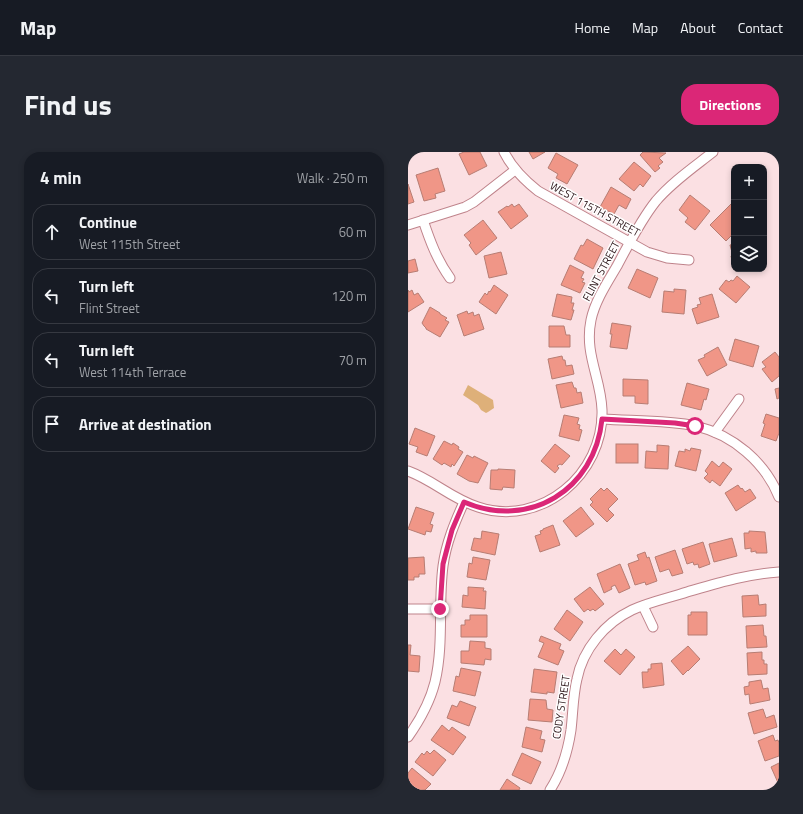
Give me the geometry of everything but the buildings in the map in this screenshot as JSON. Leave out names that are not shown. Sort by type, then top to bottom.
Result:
[{"type":"street","name":"WEST 115TH STREET","points":[[504,152],[515,170],[538,191],[630,243],[657,256],[679,260],[689,260]]},
{"type":"street","name":"FLINT STREET","points":[[408,471],[417,474],[464,502],[478,508],[488,510],[508,511],[529,508],[557,496],[573,484],[586,468],[597,444],[602,419],[601,399],[589,341],[591,320],[597,301],[645,217],[657,201],[678,179],[713,152]]},
{"type":"street","points":[[408,225],[469,204],[515,170]]},
{"type":"street","points":[[423,220],[430,242],[440,263],[450,278]]},
{"type":"street","points":[[715,432],[738,399]]},
{"type":"street","points":[[602,419],[675,423],[695,426],[715,432],[730,440],[761,466],[779,497]]},
{"type":"street","points":[[408,737],[428,702],[435,682],[438,662],[443,564],[452,530],[464,502]]},
{"type":"street","name":"CODY STREET","points":[[550,790],[565,754],[571,731],[577,678],[583,659],[594,641],[607,626],[624,614],[643,606],[737,577],[779,572]]},
{"type":"street","points":[[643,606],[653,627]]},
{"type":"street","points":[[409,608],[440,609]]},
{"type":"shaded area","points":[[468,385],[493,400],[494,408],[486,413],[481,410],[478,405],[463,395]]},
{"type":"route","points":[[440,609],[443,564],[448,541],[464,502],[478,508],[508,511],[529,508],[557,496],[573,484],[592,458],[599,439],[602,419],[675,423],[695,426]]}]
